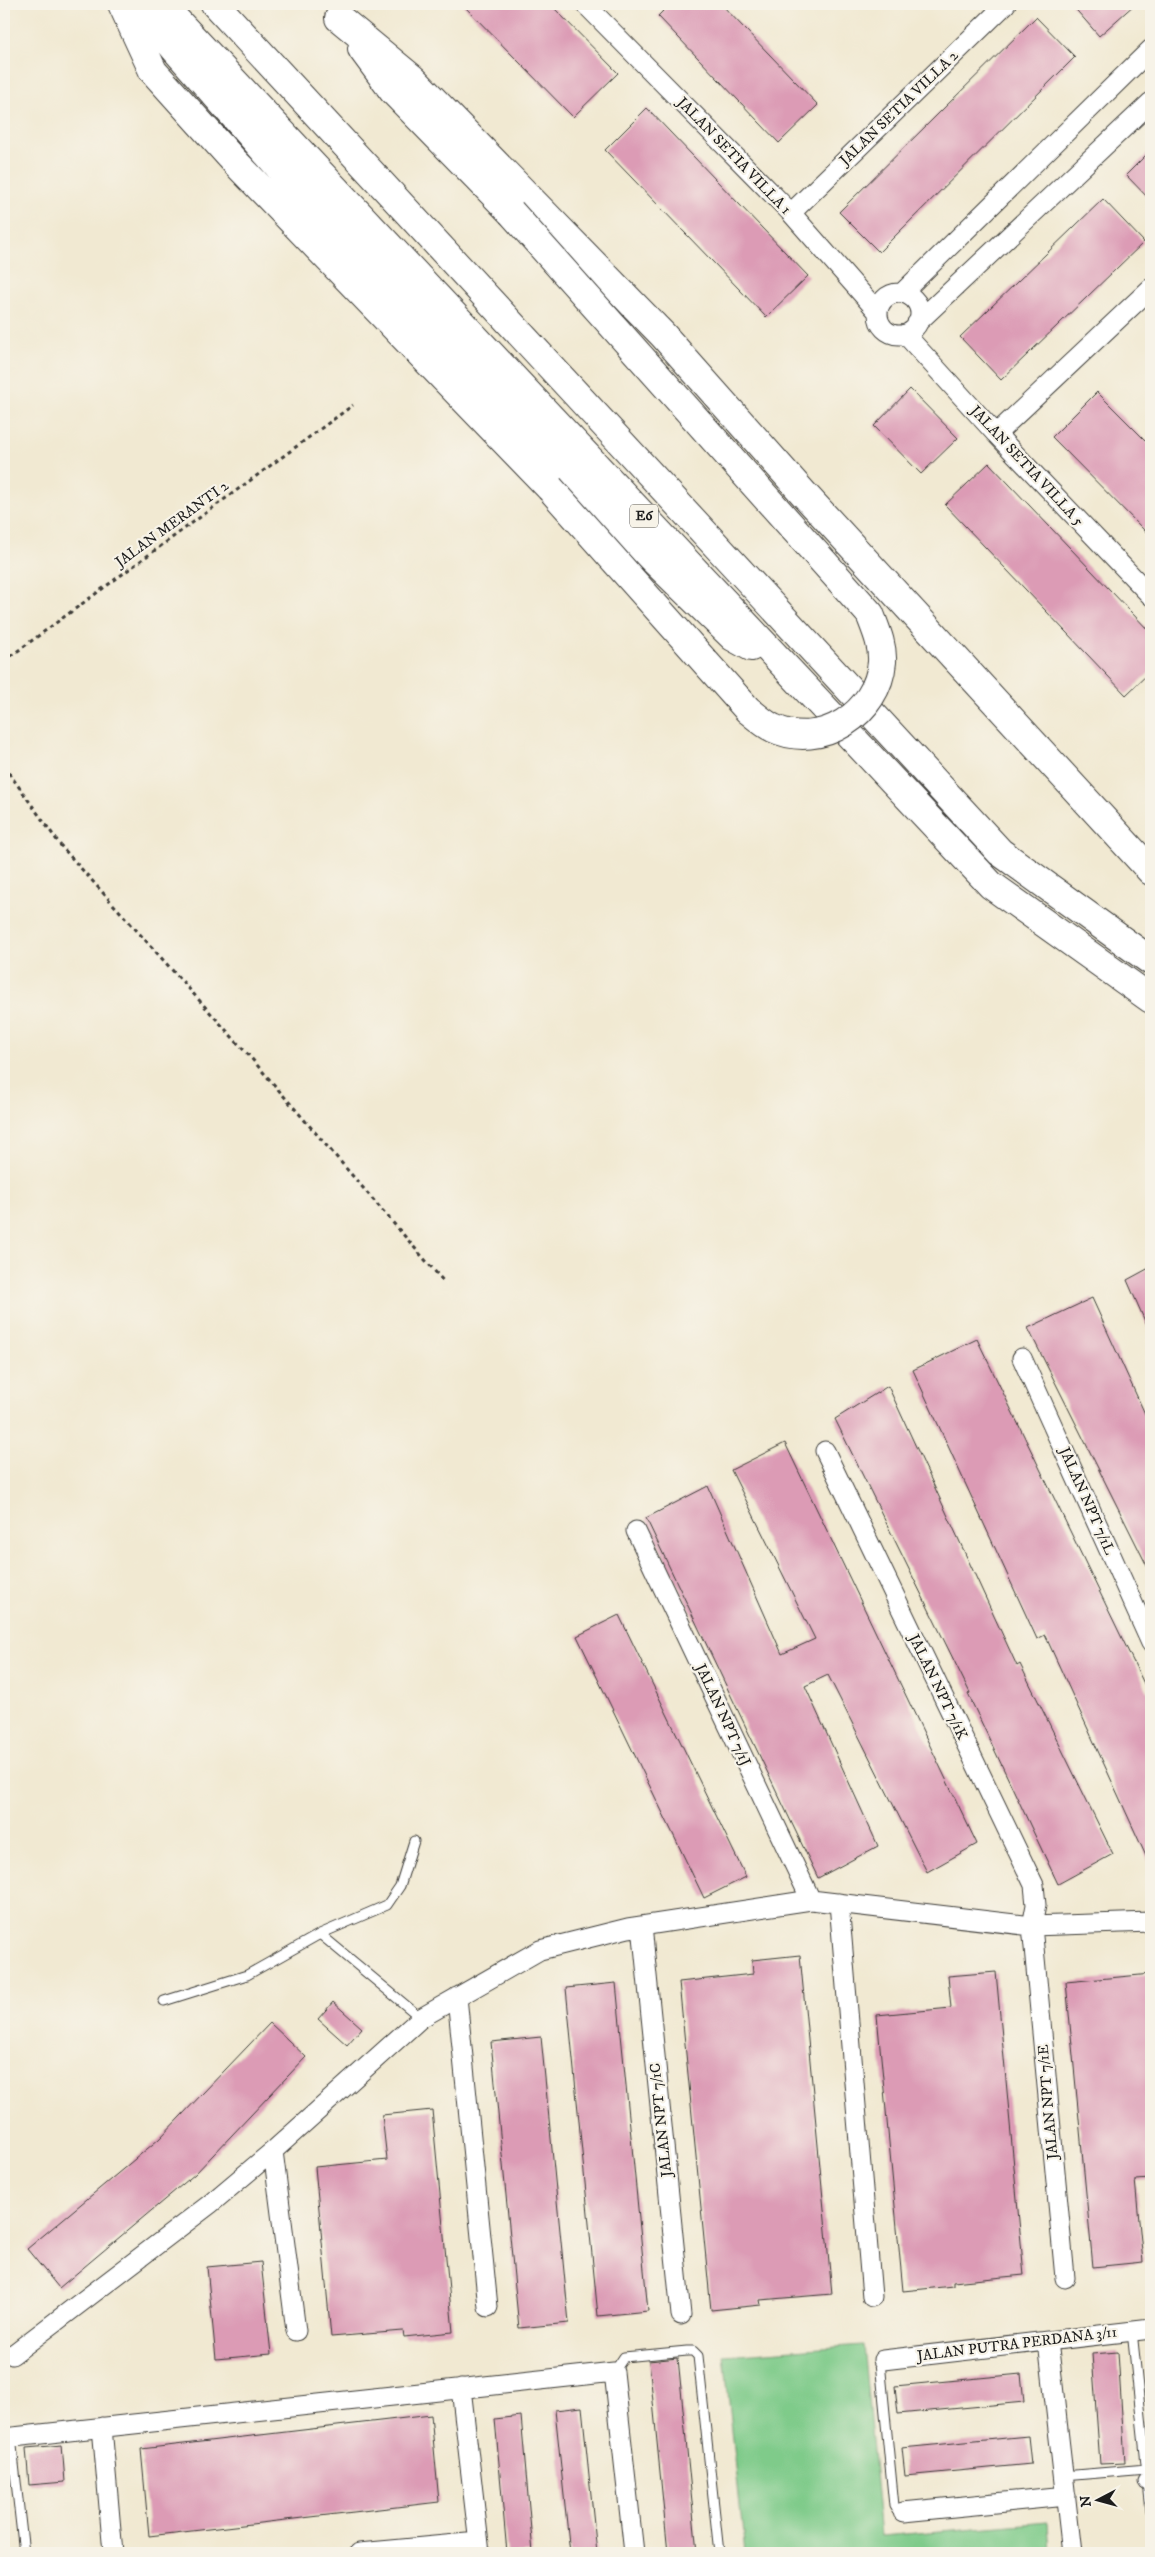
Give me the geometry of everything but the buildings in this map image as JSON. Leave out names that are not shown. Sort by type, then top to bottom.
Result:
[{"type":"highway","points":[[122,4],[153,71],[236,162],[550,488],[748,710],[773,728],[794,734],[811,734],[830,730],[850,720],[867,703],[877,685],[882,662],[880,640],[870,614],[511,212],[394,91],[333,11]]},
{"type":"highway","points":[[145,4],[156,25],[175,49],[286,175],[601,509],[733,638],[787,668]]},
{"type":"highway","name":"E6","points":[[161,4],[991,885],[1151,999]]},
{"type":"highway","name":"E6","points":[[215,4],[1000,852],[1151,960]]},
{"type":"highway","points":[[333,11],[413,79],[663,335],[804,494],[1151,871]]},
{"type":"street","name":"JALAN SETIA VILLA 1","points":[[585,4],[791,213],[878,312]]},
{"type":"street","name":"JALAN SETIA VILLA 2","points":[[791,213],[1006,4]]},
{"type":"street","points":[[902,293],[1151,49]]},
{"type":"street","points":[[911,329],[920,314],[917,304],[911,296],[895,293],[883,300],[878,312],[883,328],[890,333],[911,329],[1151,102]]},
{"type":"street","points":[[996,434],[1151,288]]},
{"type":"street","name":"JALAN SETIA VILLA 5","points":[[911,329],[996,434],[1151,596]]},
{"type":"street","name":"JALAN NPT 7/1L","points":[[1022,1358],[1151,1643]]},
{"type":"street","name":"JALAN NPT 7/1K","points":[[825,1451],[1034,1885],[1036,1905],[1032,1926]]},
{"type":"street","name":"JALAN NPT 7/1J","points":[[636,1531],[811,1900]]},
{"type":"street","points":[[12,2355],[210,2204],[273,2151],[421,2018],[540,1950],[642,1926],[811,1900],[1032,1926],[1151,1922]]},
{"type":"street","points":[[839,1903],[872,2297]]},
{"type":"street","name":"JALAN NPT 7/1C","points":[[642,1926],[681,2315]]},
{"type":"street","name":"JALAN NPT 7/1E","points":[[1032,1926],[1065,2278]]},
{"type":"street","points":[[457,1997],[488,2307]]},
{"type":"street","points":[[273,2151],[296,2331]]},
{"type":"street","name":"JALAN PUTRA PERDANA 3/11","points":[[883,2360],[1151,2329]]},
{"type":"street","points":[[1048,2341],[1072,2553]]},
{"type":"street","points":[[8,2437],[614,2372],[634,2553]]},
{"type":"street","points":[[359,2553],[479,2548],[462,2388]]},
{"type":"street","points":[[102,2427],[113,2553]]},
{"type":"street","points":[[903,2512],[1066,2496]]},
{"type":"lane","points":[[164,2002],[247,1975],[320,1934],[386,1905],[400,1886],[414,1841]]},
{"type":"lane","points":[[320,1934],[421,2018]]},
{"type":"lane","points":[[1132,2331],[1149,2477],[1151,2511]]},
{"type":"lane","points":[[614,2372],[624,2357],[687,2351],[692,2351],[698,2356],[719,2553]]},
{"type":"lane","points":[[883,2360],[880,2362],[894,2506],[897,2511],[903,2512]]},
{"type":"lane","points":[[8,2437],[24,2553]]},
{"type":"lane","points":[[1063,2476],[1149,2477]]},
{"type":"path","name":"JALAN MERANTI 2","points":[[4,661],[353,405]]},
{"type":"path","points":[[4,766],[61,846],[251,1058],[445,1283]]},
{"type":"green space","points":[[863,2345],[881,2536],[1048,2522],[1050,2553],[745,2553],[724,2355]]}]
